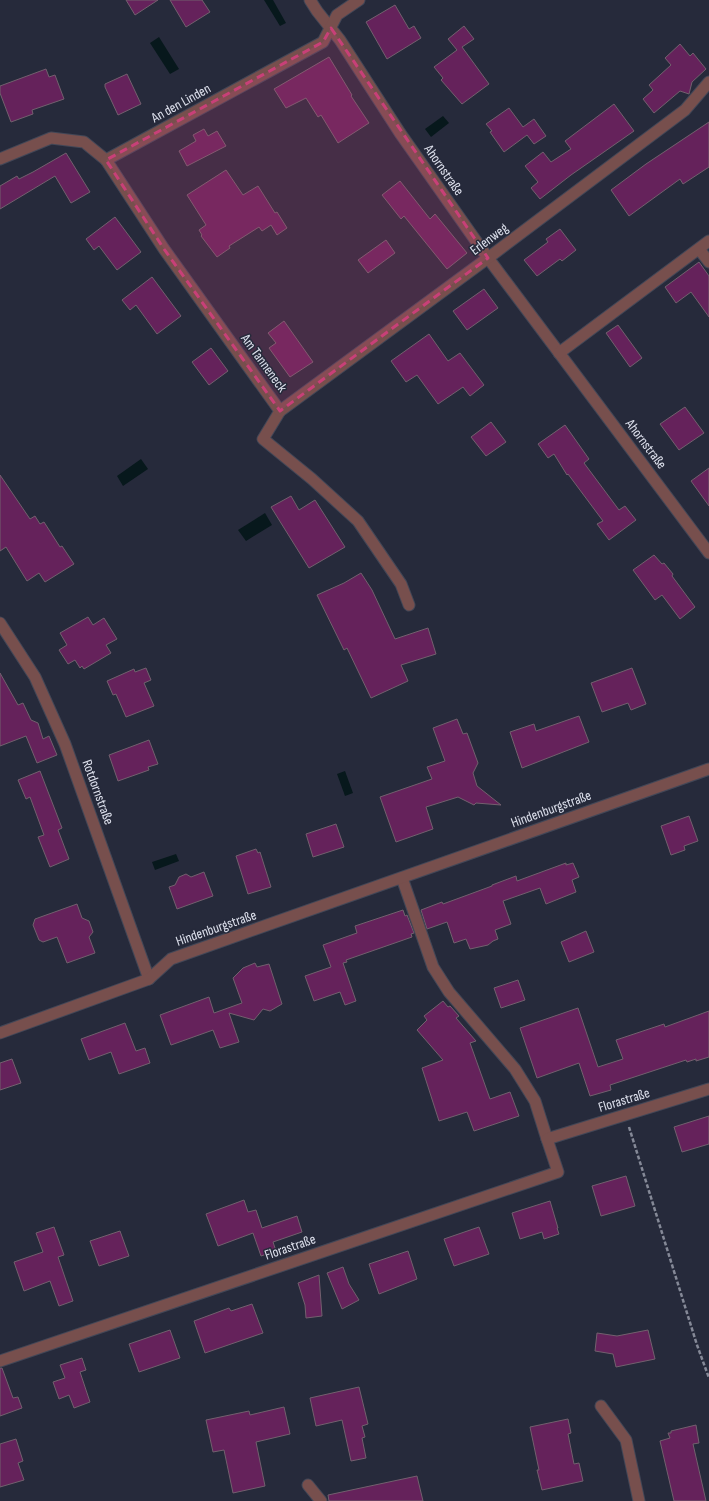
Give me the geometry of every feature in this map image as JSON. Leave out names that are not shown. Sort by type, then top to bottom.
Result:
[{"type":"street","name":"Ahornstraße","points":[[310,0],[331,28],[400,133],[488,258],[709,553]]},
{"type":"street","name":"An den Linden","points":[[106,160],[323,42],[337,15],[359,0]]},
{"type":"street","name":"Erlenweg","points":[[280,411],[488,258],[685,110],[709,82]]},
{"type":"street","points":[[0,159],[51,138],[84,142],[106,160]]},
{"type":"street","name":"Am Tanneneck","points":[[106,160],[164,249],[280,411],[263,439],[312,478],[358,521],[401,584],[409,604]]},
{"type":"street","points":[[559,353],[709,241]]},
{"type":"street","points":[[699,249],[709,262]]},
{"type":"street","name":"Rotdornstraße","points":[[0,623],[35,676],[65,744],[149,979]]},
{"type":"street","name":"Hindenburgstraße","points":[[0,1033],[149,979],[171,959],[709,769]]},
{"type":"street","name":"Florastraße","points":[[0,1361],[558,1172],[535,1101],[514,1069],[450,992],[433,967],[402,878]]},
{"type":"street","name":"Florastraße","points":[[547,1139],[709,1089]]},
{"type":"street","points":[[601,1406],[626,1440],[639,1501]]},
{"type":"street","points":[[308,1485],[321,1501]]},
{"type":"path","points":[[625,1115],[697,1345],[709,1378]]},
{"type":"highlighted area","points":[[331,28],[488,258],[280,411],[164,249],[106,160],[323,42]]},
{"type":"shaded area","points":[[264,0],[273,0],[286,23],[280,26]]},
{"type":"shaded area","points":[[159,37],[179,69],[170,74],[150,43]]},
{"type":"shaded area","points":[[443,116],[449,123],[431,137],[425,129]]},
{"type":"shaded area","points":[[141,459],[148,469],[123,486],[117,476]]},
{"type":"shaded area","points":[[265,513],[272,525],[246,541],[238,530]]},
{"type":"shaded area","points":[[345,771],[353,793],[345,796],[337,774]]},
{"type":"shaded area","points":[[176,854],[179,861],[155,870],[152,862]]},
{"type":"building","points":[[126,0],[158,0],[135,15]]},
{"type":"building","points":[[170,0],[202,0],[210,12],[186,27]]},
{"type":"building","points":[[395,5],[409,29],[414,26],[421,38],[387,59],[366,22]]},
{"type":"building","points":[[464,26],[474,39],[462,47],[489,84],[462,104],[441,80],[443,78],[434,67],[457,50],[448,39]]},
{"type":"building","points":[[680,44],[690,56],[693,53],[706,69],[692,82],[689,94],[680,91],[654,113],[643,99],[653,90],[649,85],[671,65],[665,58]]},
{"type":"building","points":[[329,57],[352,95],[351,96],[369,123],[338,143],[321,115],[318,117],[306,98],[286,108],[274,89]]},
{"type":"building","points":[[46,69],[49,77],[55,75],[64,99],[32,110],[33,114],[11,122],[0,93],[0,86]]},
{"type":"building","points":[[127,74],[141,104],[118,115],[105,84]]},
{"type":"building","points":[[614,104],[634,131],[571,175],[540,199],[531,188],[538,182],[525,166],[543,152],[551,162],[571,149],[565,141]]},
{"type":"building","points":[[509,108],[523,127],[534,119],[546,136],[534,144],[527,135],[504,152],[490,132],[492,131],[486,124]]},
{"type":"building","points":[[709,122],[709,167],[683,184],[680,179],[629,216],[611,190],[646,164]]},
{"type":"building","points":[[204,129],[208,136],[217,131],[226,146],[187,166],[179,151],[196,141],[193,135]]},
{"type":"building","points":[[66,153],[90,192],[71,203],[55,176],[0,209],[0,186],[17,176],[19,179],[33,172]]},
{"type":"building","points":[[226,170],[243,195],[258,186],[275,213],[277,212],[287,228],[277,235],[271,225],[262,231],[259,227],[229,246],[230,248],[217,257],[201,236],[202,235],[199,230],[206,225],[187,195]]},
{"type":"building","points":[[400,181],[430,219],[435,214],[467,253],[447,269],[404,216],[401,219],[382,195]]},
{"type":"building","points":[[115,217],[141,252],[117,270],[99,246],[94,250],[86,239]]},
{"type":"building","points":[[560,229],[576,250],[562,261],[560,259],[537,276],[524,260],[548,242],[546,239]]},
{"type":"building","points":[[386,240],[395,253],[368,273],[358,260]]},
{"type":"building","points":[[699,262],[709,276],[709,317],[691,292],[676,303],[665,287]]},
{"type":"building","points":[[152,277],[181,316],[157,334],[136,305],[130,310],[122,300]]},
{"type":"building","points":[[484,289],[498,308],[467,330],[453,311]]},
{"type":"building","points":[[284,321],[313,362],[290,377],[269,348],[276,343],[268,333]]},
{"type":"building","points":[[618,325],[642,358],[630,367],[606,333]]},
{"type":"building","points":[[429,334],[448,361],[460,353],[484,385],[470,396],[463,387],[438,404],[417,375],[406,382],[391,361]]},
{"type":"building","points":[[211,348],[228,371],[209,385],[192,362]]},
{"type":"building","points":[[685,407],[704,433],[679,450],[660,424]]},
{"type":"building","points":[[491,422],[506,442],[486,456],[471,437]]},
{"type":"building","points":[[565,425],[589,459],[584,463],[619,510],[625,506],[636,520],[609,540],[597,524],[603,521],[568,474],[567,475],[554,454],[548,458],[538,444]]},
{"type":"building","points":[[709,468],[709,506],[691,481]]},
{"type":"building","points":[[0,475],[30,519],[35,516],[40,524],[44,522],[60,547],[62,546],[74,564],[45,582],[39,573],[27,581],[6,547],[0,551]]},
{"type":"building","points":[[291,496],[299,510],[315,500],[345,547],[309,568],[271,507]]},
{"type":"building","points":[[654,555],[662,564],[664,563],[673,574],[672,576],[695,607],[680,619],[662,595],[655,600],[633,570]]},
{"type":"building","points":[[361,573],[372,590],[395,639],[428,628],[436,654],[401,665],[408,681],[371,698],[347,648],[344,650],[317,595],[344,583]]},
{"type":"building","points":[[88,617],[93,625],[104,618],[117,639],[106,645],[111,653],[84,669],[82,666],[80,668],[75,660],[68,664],[59,650],[67,645],[60,633]]},
{"type":"building","points":[[146,668],[151,680],[144,683],[154,706],[126,717],[116,694],[113,695],[107,681],[134,669],[135,672]]},
{"type":"building","points":[[632,668],[646,704],[631,710],[628,703],[602,712],[591,683]]},
{"type":"building","points":[[0,673],[18,705],[23,703],[31,720],[38,723],[43,739],[49,736],[57,755],[37,763],[26,736],[0,746]]},
{"type":"building","points":[[579,716],[589,742],[522,768],[510,732],[534,724],[536,731]]},
{"type":"building","points":[[457,719],[463,734],[467,733],[478,763],[473,773],[477,786],[501,805],[476,803],[474,805],[458,797],[426,807],[433,829],[396,842],[380,797],[432,779],[427,767],[445,761],[433,728]]},
{"type":"building","points":[[149,740],[158,764],[148,767],[149,770],[118,781],[109,755]]},
{"type":"building","points":[[40,771],[62,828],[58,830],[69,859],[50,867],[38,837],[44,835],[30,797],[26,799],[18,780]]},
{"type":"building","points":[[689,816],[698,841],[684,846],[685,850],[671,855],[661,826]]},
{"type":"building","points":[[336,824],[344,847],[313,857],[306,834]]},
{"type":"building","points":[[256,849],[258,853],[260,852],[271,887],[248,894],[236,856]]},
{"type":"building","points":[[566,863],[566,865],[573,863],[579,877],[572,880],[576,892],[546,904],[540,888],[503,901],[511,924],[495,930],[498,939],[488,945],[470,949],[466,939],[454,943],[447,922],[427,929],[421,910],[442,902],[443,904],[516,876],[517,881]]},
{"type":"building","points":[[204,872],[213,896],[177,909],[169,887],[175,885],[179,877],[186,874],[191,877]]},
{"type":"building","points":[[77,904],[82,918],[89,921],[93,932],[89,937],[95,953],[67,963],[57,937],[43,942],[39,940],[33,925],[35,919]]},
{"type":"building","points":[[403,910],[405,916],[407,915],[414,933],[411,934],[412,937],[346,960],[347,962],[343,963],[356,1001],[345,1005],[340,992],[314,1001],[305,976],[331,967],[323,945],[357,933],[355,926]]},
{"type":"building","points":[[586,931],[594,952],[569,962],[561,942]]},
{"type":"building","points":[[255,963],[257,967],[269,964],[282,1004],[270,1011],[263,1009],[254,1020],[229,1013],[239,1042],[220,1048],[213,1030],[171,1045],[160,1015],[209,997],[214,1013],[242,1003],[233,978],[243,968]]},
{"type":"building","points":[[518,980],[525,1000],[501,1008],[494,988]]},
{"type":"building","points":[[443,1001],[459,1016],[456,1018],[476,1041],[470,1043],[490,1099],[510,1092],[519,1116],[474,1131],[467,1112],[439,1121],[422,1068],[443,1060],[417,1030],[427,1020],[424,1016]]},
{"type":"building","points":[[578,1008],[598,1067],[623,1059],[616,1040],[664,1024],[665,1027],[709,1011],[709,1057],[696,1061],[696,1059],[687,1062],[686,1060],[610,1085],[611,1090],[590,1096],[579,1063],[537,1078],[520,1028]]},
{"type":"building","points":[[125,1023],[136,1051],[145,1048],[150,1063],[119,1074],[111,1052],[89,1060],[81,1039]]},
{"type":"building","points":[[12,1059],[21,1083],[0,1090],[0,1063]]},
{"type":"building","points":[[709,1116],[709,1144],[682,1152],[674,1127]]},
{"type":"building","points":[[626,1176],[635,1206],[601,1216],[592,1186]]},
{"type":"building","points":[[244,1200],[248,1212],[256,1210],[262,1228],[297,1216],[302,1232],[273,1242],[276,1251],[261,1256],[253,1233],[218,1246],[206,1214]]},
{"type":"building","points":[[550,1201],[559,1234],[544,1239],[542,1232],[520,1239],[512,1213]]},
{"type":"building","points":[[54,1227],[64,1255],[58,1257],[73,1301],[59,1306],[50,1281],[24,1291],[14,1262],[43,1252],[36,1233]]},
{"type":"building","points":[[479,1227],[489,1254],[454,1266],[444,1239]]},
{"type":"building","points":[[120,1231],[129,1256],[99,1266],[90,1241]]},
{"type":"building","points":[[408,1251],[417,1279],[379,1294],[369,1264]]},
{"type":"building","points":[[343,1267],[349,1284],[359,1300],[342,1309],[327,1273]]},
{"type":"building","points":[[319,1275],[322,1316],[306,1318],[305,1305],[298,1283]]},
{"type":"building","points":[[252,1304],[263,1333],[205,1353],[194,1321],[229,1308],[231,1311]]},
{"type":"building","points":[[170,1330],[180,1358],[139,1372],[129,1344]]},
{"type":"building","points":[[648,1330],[655,1359],[616,1367],[613,1354],[595,1351],[597,1333],[617,1336]]},
{"type":"building","points":[[82,1358],[86,1370],[80,1372],[90,1402],[74,1408],[69,1395],[59,1399],[53,1382],[65,1378],[60,1365]]},
{"type":"building","points":[[0,1368],[2,1368],[13,1398],[18,1397],[22,1408],[0,1416]]},
{"type":"building","points":[[359,1387],[368,1424],[362,1426],[365,1437],[362,1438],[366,1458],[351,1461],[342,1420],[316,1426],[310,1398]]},
{"type":"building","points":[[284,1407],[290,1434],[256,1442],[265,1486],[233,1493],[224,1450],[213,1452],[206,1420],[249,1411],[250,1415]]},
{"type":"building","points":[[568,1419],[571,1433],[568,1434],[574,1464],[579,1463],[583,1481],[542,1490],[530,1427]]},
{"type":"building","points":[[696,1425],[699,1443],[693,1444],[706,1501],[674,1501],[660,1441],[670,1438],[668,1433],[671,1433],[671,1431]]},
{"type":"building","points":[[16,1439],[23,1461],[18,1463],[24,1480],[0,1487],[0,1444]]},
{"type":"building","points":[[417,1476],[423,1501],[329,1501],[328,1495]]}]
